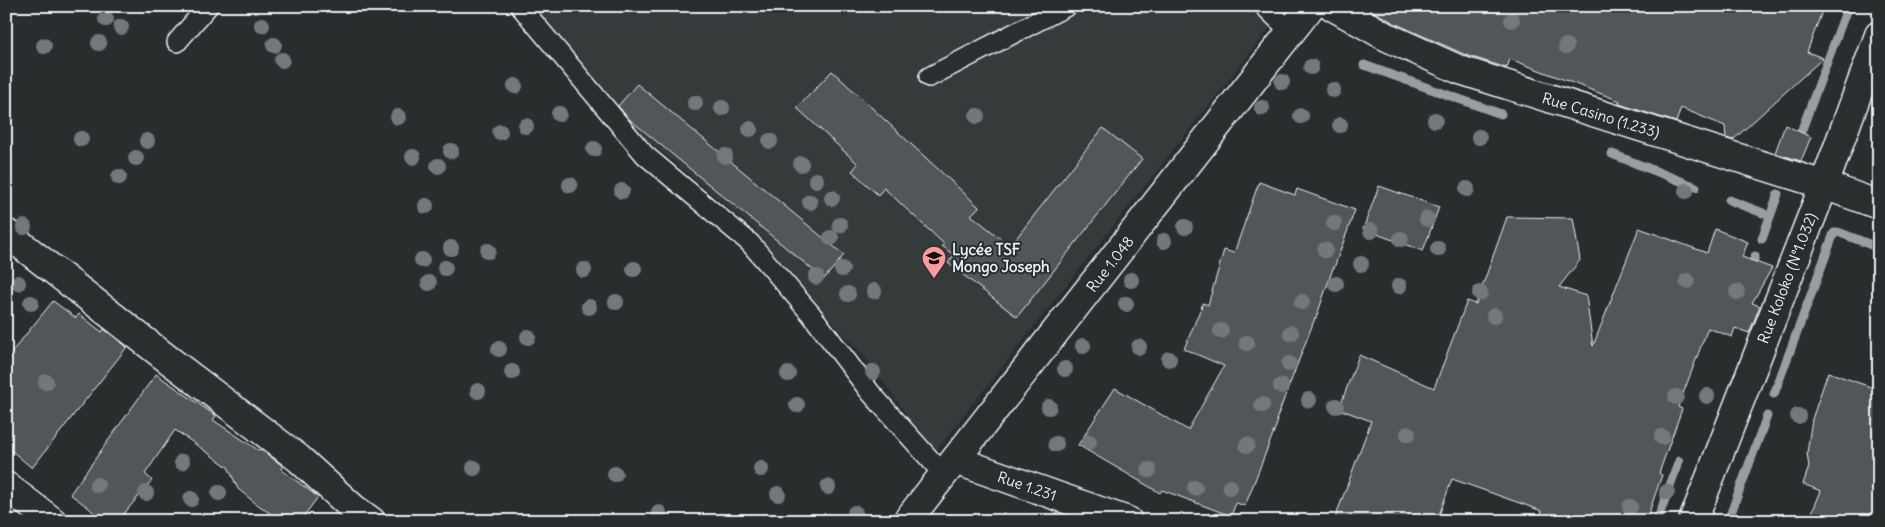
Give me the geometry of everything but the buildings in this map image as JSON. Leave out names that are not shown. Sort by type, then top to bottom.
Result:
[{"type":"street","name":"Rue 1.048","points":[[907,521],[1311,6]]},
{"type":"street","name":"Rue Casino (1.233)","points":[[1332,6],[1387,37],[1460,70],[1824,185],[1879,205]]},
{"type":"street","name":"Rue Koloko (N°1.032)","points":[[1694,521],[1824,185],[1879,35]]},
{"type":"street","points":[[6,234],[298,458],[353,508],[371,521]]},
{"type":"street","name":"Rue 1.231","points":[[950,468],[1128,521]]},
{"type":"street","points":[[6,486],[52,521]]},
{"type":"lane","points":[[178,42],[208,6]]},
{"type":"lane","points":[[520,6],[645,155],[750,243],[811,314],[870,392],[950,468]]},
{"type":"lane","points":[[929,77],[1067,6]]},
{"type":"lane","points":[[1264,6],[1292,32]]},
{"type":"shaded area","name":"Lycée TSF Mongo Joseph","points":[[539,6],[1287,6],[934,453],[868,360],[839,330],[753,228],[624,121],[542,24]]},
{"type":"waterway","points":[[1789,164],[1848,6]]},
{"type":"waterway","points":[[1364,65],[1501,114]]},
{"type":"waterway","points":[[1612,154],[1696,187]]},
{"type":"waterway","points":[[1762,239],[1778,194]]},
{"type":"waterway","points":[[1729,200],[1763,213]]},
{"type":"waterway","points":[[1774,394],[1834,233],[1838,232],[1879,248]]},
{"type":"waterway","points":[[1750,271],[1755,256]]},
{"type":"waterway","points":[[1728,521],[1767,416]]},
{"type":"waterway","points":[[1657,521],[1679,461]]},
{"type":"place","name":"Lycée TSF Mongo Joseph","points":[[934,279]]}]
